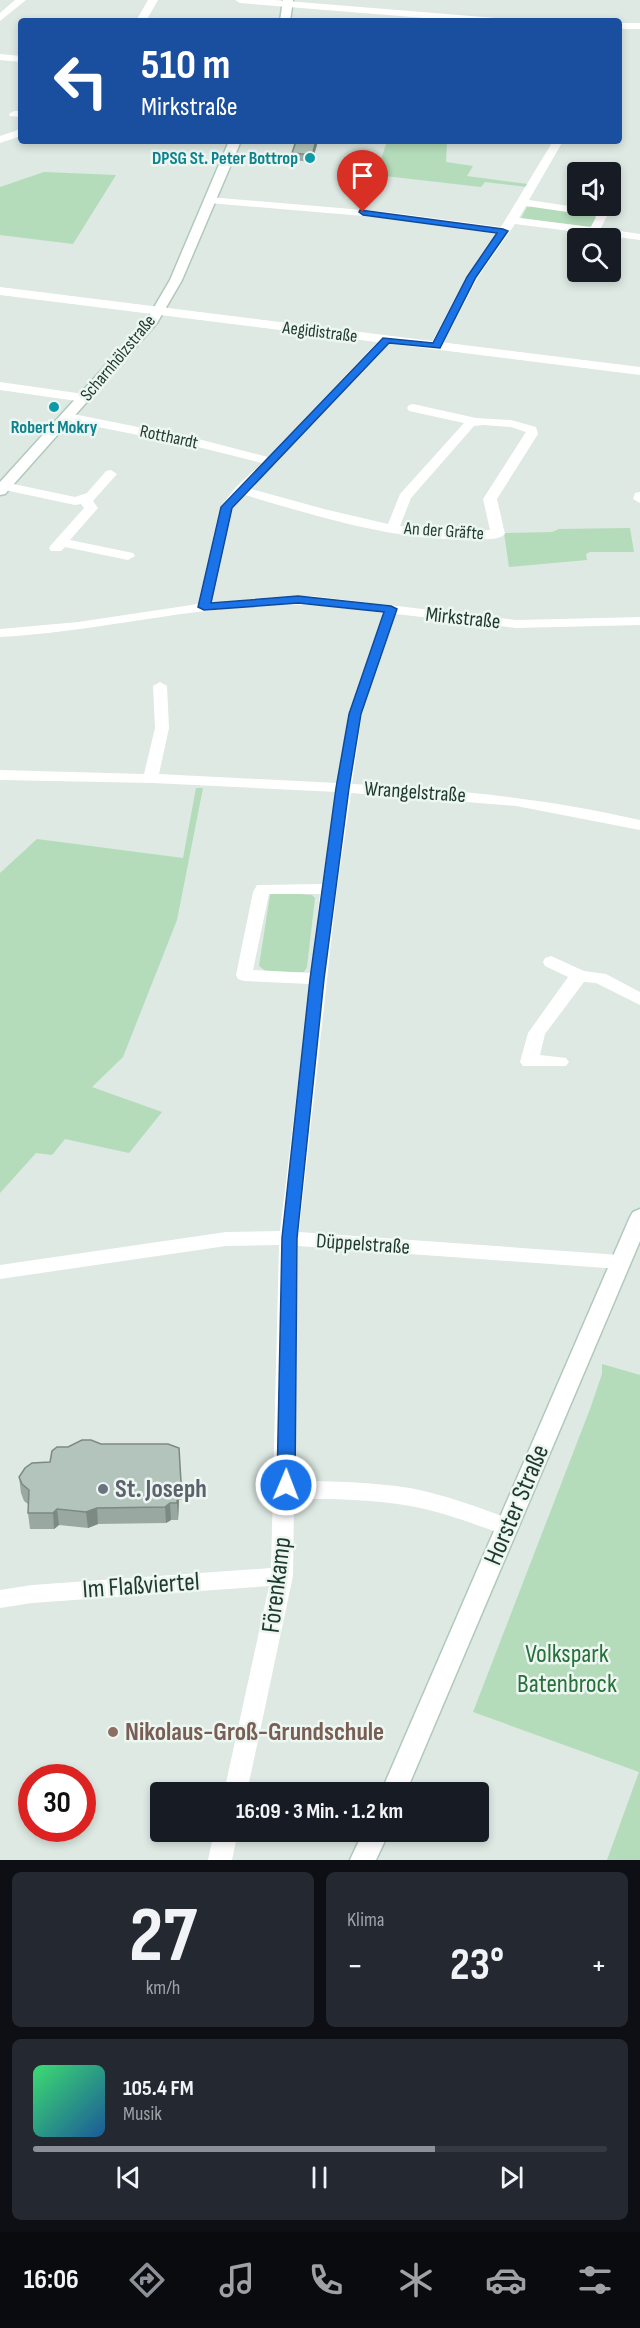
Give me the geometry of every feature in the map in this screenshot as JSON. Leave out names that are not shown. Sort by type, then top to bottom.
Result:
[{"type":"main road","points":[[285,18],[288,2]]},
{"type":"main road","name":"Scharnhölzstraße","points":[[2,488],[130,349],[158,311],[176,280],[234,144]]},
{"type":"main road","name":"Aegidistraße","points":[[0,291],[640,371]]},
{"type":"main road","name":"Horster Straße","points":[[397,1782],[640,1217]]},
{"type":"main road","points":[[363,1860],[371,1842]]},
{"type":"street","points":[[0,18],[21,0]]},
{"type":"street","points":[[143,18],[153,0]]},
{"type":"street","points":[[240,0],[288,2],[463,18]]},
{"type":"street","points":[[622,26],[640,26]]},
{"type":"street","points":[[0,57],[18,60]]},
{"type":"street","points":[[0,140],[18,133]]},
{"type":"street","points":[[436,346],[472,277],[524,202],[556,144]]},
{"type":"street","points":[[209,200],[375,214],[503,231]]},
{"type":"street","points":[[524,202],[598,213],[602,216],[596,228]]},
{"type":"street","points":[[512,220],[572,228]]},
{"type":"street","points":[[621,235],[640,237]]},
{"type":"street","points":[[204,607],[226,507],[386,340]]},
{"type":"street","points":[[0,386],[84,398]]},
{"type":"street","name":"An der Gräfte","points":[[241,490],[351,521],[452,536],[498,534],[490,499],[532,432],[523,426],[474,421],[413,408]]},
{"type":"street","name":"Rotthardt","points":[[68,417],[198,443],[269,461]]},
{"type":"street","name":"An der Gräfte","points":[[393,527],[405,497],[474,421]]},
{"type":"street","points":[[2,488],[75,501],[85,500],[92,496],[111,474]]},
{"type":"street","points":[[85,500],[91,508],[59,545],[128,556]]},
{"type":"street","name":"Mirkstraße","points":[[0,633],[67,628],[204,607],[285,599],[312,600],[516,624],[640,621]]},
{"type":"street","name":"Förenkamp","points":[[237,1782],[282,1576],[286,1488],[289,1238],[317,979],[355,714],[391,609]]},
{"type":"street","points":[[151,778],[162,728],[160,686]]},
{"type":"street","name":"Wrangelstraße","points":[[0,775],[151,778],[493,797],[595,814],[640,825]]},
{"type":"street","points":[[317,979],[244,975],[263,889],[329,889]]},
{"type":"street","points":[[550,962],[581,976],[600,978],[640,999]]},
{"type":"street","points":[[560,1062],[545,1060],[529,1062],[537,1033],[570,986],[581,976]]},
{"type":"street","name":"Düppelstraße","points":[[0,1272],[226,1239],[289,1238],[620,1262]]},
{"type":"street","points":[[286,1488],[348,1490],[399,1495],[454,1507],[508,1527]]},
{"type":"street","name":"Im Flaßviertel","points":[[0,1599],[32,1594],[282,1576]]},
{"type":"street","points":[[220,1860],[224,1842]]},
{"type":"green space","points":[[386,144],[447,144],[446,162],[473,166],[467,176],[528,184],[527,187],[485,182],[481,187],[376,175]]},
{"type":"green space","points":[[44,172],[116,175],[73,244],[0,235],[0,187]]},
{"type":"green space","points":[[527,207],[567,211],[567,216],[597,216],[588,227],[521,218]]},
{"type":"green space","points":[[630,528],[634,552],[590,552],[586,554],[587,560],[509,567],[504,533],[552,532],[559,529]]},
{"type":"green space","points":[[196,788],[203,788],[177,920],[123,1057],[92,1087],[162,1112],[129,1153],[65,1139],[52,1155],[36,1153],[0,1193],[0,873],[37,839],[183,858]]},
{"type":"green space","points":[[272,892],[312,895],[315,898],[307,967],[304,972],[267,972],[259,966]]},
{"type":"green space","name":"Volkspark Batenbrock","points":[[602,1364],[640,1375],[640,1860],[607,1860],[639,1772],[473,1712],[590,1409],[602,1374]]},
{"type":"building","points":[[295,144],[315,144],[312,155],[292,153]]},
{"type":"building","name":"St. Joseph","points":[[82,1440],[91,1440],[101,1444],[168,1444],[179,1448],[181,1482],[178,1484],[177,1503],[170,1503],[165,1507],[97,1508],[86,1512],[57,1509],[53,1513],[28,1513],[29,1490],[22,1484],[19,1477],[25,1468],[32,1463],[50,1462],[52,1451],[57,1447],[68,1447]]},
{"type":"place","name":"DPSG St. Peter Bottrop","points":[[310,158]]},
{"type":"place","name":"Robert Mokry","points":[[54,407]]},
{"type":"place","name":"St. Joseph","points":[[103,1489]]},
{"type":"place","name":"Nikolaus-Groß-Grundschule","points":[[113,1732]]},
{"type":"route","points":[[286,1485],[289,1238],[317,979],[355,714],[391,609],[285,599],[204,607],[226,507],[386,340],[436,346],[472,277],[503,231],[363,212]]}]
